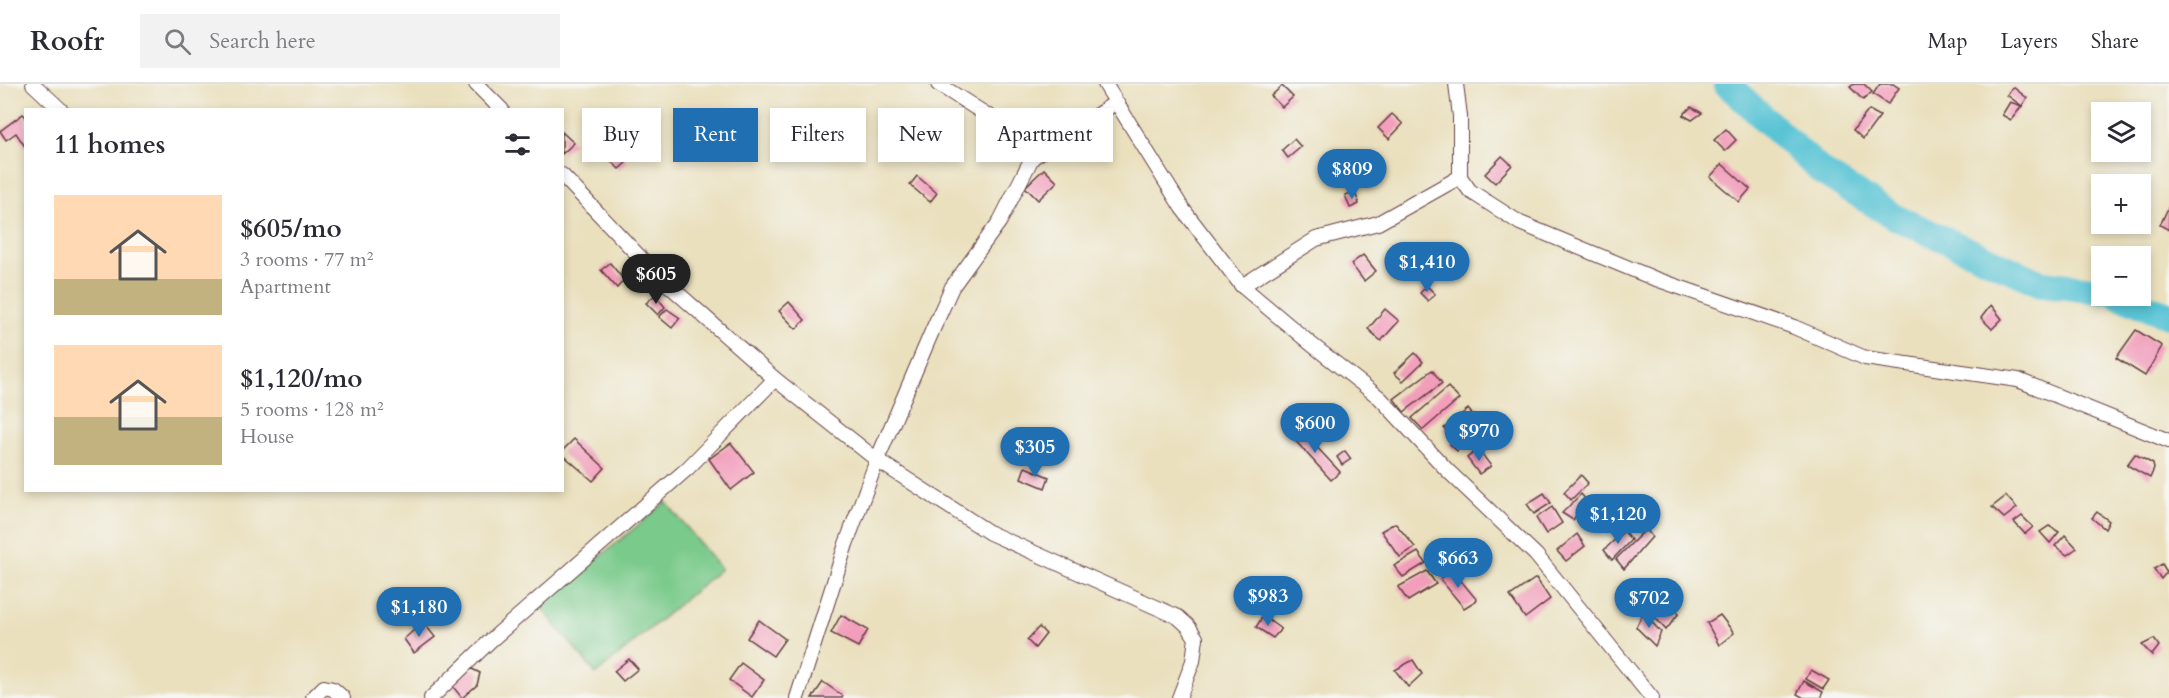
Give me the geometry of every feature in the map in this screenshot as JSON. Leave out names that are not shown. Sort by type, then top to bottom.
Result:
[{"type":"street","points":[[33,84],[59,108]]},
{"type":"street","points":[[476,84],[500,108]]},
{"type":"street","points":[[938,84],[976,108]]},
{"type":"street","points":[[1104,84],[1182,208],[1242,286],[1380,398],[1447,470],[1536,555],[1652,698]]},
{"type":"street","points":[[1456,84],[1460,116],[1460,177],[1470,191],[1520,223],[1653,278],[1794,327],[1865,358],[2018,380],[2169,441]]},
{"type":"street","points":[[1107,108],[1115,103]]},
{"type":"street","points":[[797,698],[846,544],[877,460],[952,287],[1000,221],[1030,162]]},
{"type":"street","points":[[564,177],[656,273],[775,379],[877,460],[990,533],[1178,617],[1196,638],[1193,661],[1179,698]]},
{"type":"street","points":[[1242,286],[1316,239],[1378,223],[1460,177]]},
{"type":"street","points":[[431,698],[490,641],[688,468],[775,379]]},
{"type":"street","points":[[313,698],[324,687],[333,689],[343,698]]},
{"type":"green space","points":[[666,502],[721,569],[596,674],[540,606]]},
{"type":"building","points":[[1854,84],[1864,84],[1872,92],[1863,100],[1850,87]]},
{"type":"building","points":[[1880,84],[1893,84],[1899,88],[1888,104],[1873,94]]},
{"type":"building","points":[[1282,86],[1293,97],[1282,107],[1271,96]]},
{"type":"building","points":[[2013,87],[2027,98],[2022,106],[2007,95]]},
{"type":"building","points":[[2010,102],[2022,106],[2011,120],[2002,115]]},
{"type":"building","points":[[1691,107],[1702,113],[1692,120],[1683,115]]},
{"type":"building","points":[[1869,110],[1880,116],[1863,139],[1853,130]]},
{"type":"building","points":[[1392,114],[1403,124],[1389,139],[1378,128]]},
{"type":"building","points":[[24,115],[24,145],[16,133],[6,140],[0,131]]},
{"type":"building","points":[[1726,129],[1736,140],[1725,151],[1714,140]]},
{"type":"building","points":[[564,134],[574,143],[564,152]]},
{"type":"building","points":[[1294,139],[1301,147],[1288,158],[1282,150]]},
{"type":"building","points":[[1502,156],[1512,165],[1495,183],[1485,174]]},
{"type":"building","points":[[612,162],[627,162],[619,169]]},
{"type":"building","points":[[1722,164],[1750,189],[1739,202],[1710,177]]},
{"type":"building","points":[[1044,169],[1057,182],[1038,200],[1025,187]]},
{"type":"building","points":[[917,176],[937,193],[930,202],[910,185]]},
{"type":"building","points":[[1355,192],[1359,204],[1350,208],[1345,195]]},
{"type":"building","points":[[2169,206],[2169,230],[2160,225]]},
{"type":"building","points":[[1363,255],[1376,271],[1364,281],[1351,264]]},
{"type":"building","points":[[610,263],[624,280],[617,288],[601,270]]},
{"type":"building","points":[[1427,286],[1435,294],[1428,301],[1420,293]]},
{"type":"building","points":[[655,295],[665,307],[658,315],[646,303]]},
{"type":"building","points":[[789,302],[805,320],[796,329],[779,311]]},
{"type":"building","points":[[1991,305],[2002,319],[1992,329],[1981,318]]},
{"type":"building","points":[[667,309],[680,318],[672,328],[659,317]]},
{"type":"building","points":[[1385,309],[1399,321],[1381,341],[1368,329]]},
{"type":"building","points":[[2136,330],[2162,346],[2145,376],[2116,358]]},
{"type":"building","points":[[1415,353],[1423,362],[1403,381],[1394,373]]},
{"type":"building","points":[[1432,370],[1442,383],[1404,412],[1394,399]]},
{"type":"building","points":[[1448,387],[1459,399],[1423,430],[1412,418]]},
{"type":"building","points":[[1468,409],[1477,420],[1452,437],[1444,428]]},
{"type":"building","points":[[1477,420],[1485,429],[1457,451],[1450,444]]},
{"type":"building","points":[[1299,428],[1340,472],[1331,480],[1291,436]]},
{"type":"building","points":[[1020,438],[1041,453],[1034,463],[1013,448]]},
{"type":"building","points":[[574,439],[605,468],[593,481],[564,456],[564,449]]},
{"type":"building","points":[[731,443],[754,472],[731,490],[709,459]]},
{"type":"building","points":[[1478,449],[1491,466],[1479,474],[1467,458]]},
{"type":"building","points":[[1345,451],[1351,459],[1342,465],[1337,457]]},
{"type":"building","points":[[2135,454],[2153,464],[2154,469],[2150,478],[2127,465]]},
{"type":"building","points":[[1025,467],[1049,477],[1045,488],[1021,478]]},
{"type":"building","points":[[1581,475],[1588,483],[1571,500],[1564,492]]},
{"type":"building","points":[[1544,493],[1551,503],[1534,514],[1527,504]]},
{"type":"building","points":[[1581,494],[1587,501],[1573,520],[1562,513]]},
{"type":"building","points":[[2006,496],[2017,508],[2004,518],[1992,507]]},
{"type":"building","points":[[1645,504],[1651,508],[1642,522],[1635,514]]},
{"type":"building","points":[[1552,507],[1562,523],[1546,534],[1536,518]]},
{"type":"building","points":[[2097,512],[2109,521],[2105,529],[2092,518]]},
{"type":"building","points":[[2022,516],[2033,527],[2025,534],[2014,522]]},
{"type":"building","points":[[1395,523],[1415,547],[1400,557],[1381,531]]},
{"type":"building","points":[[2049,526],[2059,532],[2050,543],[2040,532]]},
{"type":"building","points":[[1646,529],[1652,537],[1624,569],[1616,559]]},
{"type":"building","points":[[1624,531],[1631,540],[1612,560],[1604,550]]},
{"type":"building","points":[[1577,534],[1585,546],[1566,561],[1557,551]]},
{"type":"building","points":[[2065,535],[2077,548],[2067,555],[2055,546]]},
{"type":"building","points":[[1418,552],[1426,563],[1403,577],[1394,566]]},
{"type":"building","points":[[2162,564],[2167,572],[2161,579],[2154,569]]},
{"type":"building","points":[[1452,570],[1477,600],[1464,608],[1440,579]]},
{"type":"building","points":[[1427,571],[1436,584],[1408,601],[1398,587]]},
{"type":"building","points":[[1536,578],[1550,599],[1525,618],[1510,596]]},
{"type":"building","points":[[1659,595],[1679,613],[1666,630],[1647,608]]},
{"type":"building","points":[[1643,613],[1661,632],[1655,646],[1636,627]]},
{"type":"building","points":[[841,615],[868,630],[858,647],[831,633]]},
{"type":"building","points":[[1720,615],[1734,633],[1719,645],[1707,623]]},
{"type":"building","points":[[1263,616],[1281,629],[1273,638],[1256,627]]},
{"type":"building","points":[[759,620],[785,639],[773,656],[747,638]]},
{"type":"building","points":[[423,622],[435,637],[414,653],[404,639]]},
{"type":"building","points":[[1039,627],[1046,634],[1035,648],[1027,640]]},
{"type":"building","points":[[2154,639],[2159,646],[2152,655],[2142,645]]},
{"type":"building","points":[[629,659],[638,669],[623,681],[614,671]]},
{"type":"building","points":[[1413,660],[1422,674],[1408,687],[1395,670]]},
{"type":"building","points":[[741,663],[764,680],[752,697],[729,680]]},
{"type":"building","points":[[470,668],[480,673],[477,685],[462,698],[450,683]]},
{"type":"building","points":[[1811,670],[1829,680],[1823,689],[1806,679]]},
{"type":"building","points":[[1804,681],[1823,692],[1820,698],[1804,698],[1797,694]]},
{"type":"building","points":[[823,682],[843,696],[842,698],[812,698]]},
{"type":"waterway","points":[[1727,84],[1822,172],[1893,216],[2040,283],[2091,290]]},
{"type":"waterway","points":[[2145,306],[2169,315]]}]
